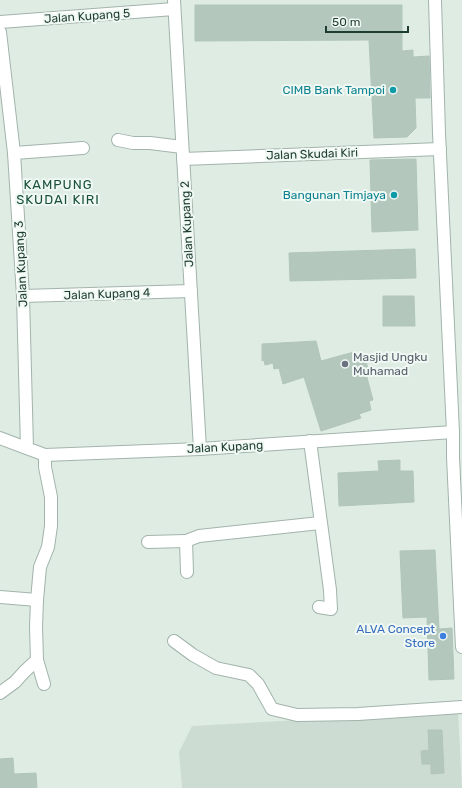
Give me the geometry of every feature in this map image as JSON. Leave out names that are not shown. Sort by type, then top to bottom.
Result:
[{"type":"street","points":[[435,0],[440,149],[462,646]]},
{"type":"street","name":"Jalan Kupang 5","points":[[0,22],[174,5]]},
{"type":"street","name":"Jalan Kupang 2","points":[[174,5],[200,448]]},
{"type":"street","name":"Jalan Kupang 3","points":[[0,32],[5,116],[14,152],[23,296],[27,448]]},
{"type":"street","name":"Jalan Skudai Kiri","points":[[118,140],[133,143],[150,143],[183,153],[440,149]]},
{"type":"street","points":[[14,152],[83,148]]},
{"type":"street","name":"Jalan Kupang 4","points":[[23,296],[191,291]]},
{"type":"street","name":"Jalan Kupang","points":[[2,442],[27,448],[44,455],[310,442],[453,432]]},
{"type":"street","points":[[310,442],[330,590],[331,609],[319,607]]},
{"type":"street","points":[[44,455],[51,497],[51,526],[48,547],[40,567],[36,627],[37,660],[44,684]]},
{"type":"street","points":[[148,542],[186,541],[199,536],[320,523]]},
{"type":"street","points":[[186,541],[187,572]]},
{"type":"street","points":[[0,597],[37,600]]},
{"type":"street","points":[[174,641],[193,655],[216,668],[249,675],[258,684],[272,709],[297,715],[358,714],[462,707]]},
{"type":"street","points":[[0,693],[15,682],[37,660]]},
{"type":"shaded area","points":[[458,711],[462,788],[182,788],[179,752],[192,726]]},
{"type":"building","points":[[195,5],[402,5],[402,51],[413,50],[413,57],[429,56],[430,98],[415,98],[416,128],[407,137],[374,138],[369,40],[195,41]]},
{"type":"building","name":"Bangunan Timjaya","points":[[416,159],[418,230],[372,232],[370,160]]},
{"type":"building","points":[[415,249],[416,278],[290,281],[289,253]]},
{"type":"building","points":[[383,296],[414,296],[415,326],[383,326]]},
{"type":"building","points":[[316,341],[321,361],[354,352],[357,363],[366,361],[369,373],[366,374],[373,400],[369,401],[371,410],[359,414],[361,418],[321,431],[304,377],[283,384],[279,368],[274,369],[273,363],[265,365],[264,360],[262,361],[262,344]]},
{"type":"building","points":[[400,460],[400,471],[413,471],[414,502],[339,506],[338,473],[379,471],[378,461]]},
{"type":"building","points":[[435,550],[439,629],[452,628],[454,679],[429,680],[427,617],[403,618],[400,551]]},
{"type":"building","points":[[428,730],[442,730],[444,773],[431,774],[431,764],[422,764],[421,751],[429,750]]},
{"type":"building","points":[[13,758],[14,774],[36,773],[37,788],[0,788],[0,759]]},
{"type":"place","name":"CIMB Bank Tampoi","points":[[393,90]]},
{"type":"place","name":"Bangunan Timjaya","points":[[394,195]]},
{"type":"place","name":"Masjid Ungku Muhamad","points":[[345,364]]},
{"type":"place","name":"ALVA Concept Store","points":[[443,636]]},
{"type":"district","name":"KAMPUNG SKUDAI KIRI","points":[[58,192]]}]
